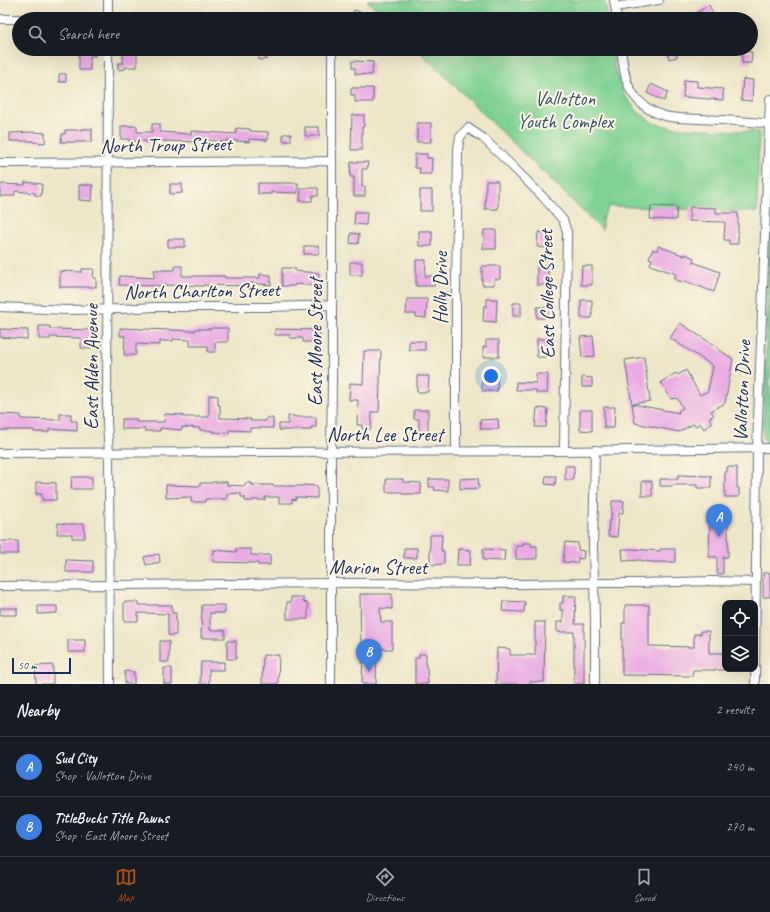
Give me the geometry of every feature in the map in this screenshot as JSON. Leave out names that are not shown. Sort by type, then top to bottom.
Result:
[{"type":"street","points":[[108,0],[108,12]]},
{"type":"street","points":[[615,3],[659,0]]},
{"type":"street","points":[[0,19],[12,19]]},
{"type":"street","name":"East Alden Avenue","points":[[108,56],[107,423],[109,452],[110,684]]},
{"type":"street","name":"East Moore Street","points":[[331,684],[332,56]]},
{"type":"street","points":[[622,56],[625,75],[632,92],[653,112],[671,117],[770,124]]},
{"type":"street","name":"Vallotton Drive","points":[[755,684],[757,448],[770,99]]},
{"type":"street","name":"Holly Drive","points":[[456,451],[458,149],[460,137],[468,128]]},
{"type":"street","name":"East College Street","points":[[468,128],[483,138],[542,196],[563,220],[567,232],[564,451]]},
{"type":"street","name":"North Troup Street","points":[[0,163],[332,161]]},
{"type":"street","name":"North Charlton Street","points":[[0,307],[67,310],[155,307],[270,307],[332,305]]},
{"type":"street","name":"North Lee Street","points":[[0,453],[564,451],[770,448]]},
{"type":"street","points":[[595,450],[595,684]]},
{"type":"street","name":"Marion Street","points":[[0,586],[520,584],[713,581],[756,582]]},
{"type":"green space","points":[[367,0],[605,0],[607,12],[379,12]]},
{"type":"green space","name":"Vallotton Youth Complex","points":[[424,56],[613,56],[614,67],[624,95],[638,112],[653,123],[670,127],[759,132],[757,212],[609,206],[602,219],[602,230]]},
{"type":"green space","points":[[770,213],[770,442],[769,442],[763,437]]},
{"type":"building","points":[[709,5],[712,12],[699,12]]},
{"type":"building","points":[[79,56],[90,56],[90,70],[79,70]]},
{"type":"building","points":[[123,56],[137,56],[137,67],[125,67],[125,69],[118,70],[118,63],[123,63]]},
{"type":"building","points":[[259,56],[267,56],[267,59],[259,60]]},
{"type":"building","points":[[668,56],[677,56],[677,57],[669,59]]},
{"type":"building","points":[[742,56],[752,56],[751,63],[742,63]]},
{"type":"building","points":[[352,61],[373,62],[372,75],[355,74],[355,68],[352,68]]},
{"type":"building","points":[[59,74],[66,74],[66,82],[59,82]]},
{"type":"building","points":[[743,79],[753,80],[752,101],[741,100]]},
{"type":"building","points":[[684,80],[697,81],[697,87],[723,89],[723,100],[683,97]]},
{"type":"building","points":[[651,84],[668,92],[664,101],[647,93]]},
{"type":"building","points":[[351,88],[373,88],[373,102],[355,102],[355,95],[351,95]]},
{"type":"building","points":[[352,115],[364,115],[364,127],[362,127],[362,150],[351,150]]},
{"type":"building","points":[[417,123],[431,123],[431,142],[417,142]]},
{"type":"building","points":[[152,124],[160,124],[160,132],[191,134],[191,131],[236,134],[236,128],[250,129],[250,131],[268,132],[268,140],[249,139],[249,142],[203,140],[203,142],[145,142],[121,139],[121,126],[137,126],[137,132],[152,132]]},
{"type":"building","points":[[305,127],[319,127],[319,136],[305,136]]},
{"type":"building","points":[[92,129],[92,142],[61,142],[62,134],[65,134],[65,130]]},
{"type":"building","points":[[10,133],[45,133],[45,143],[33,141],[10,141]]},
{"type":"building","points":[[283,134],[291,134],[291,141],[283,141]]},
{"type":"building","points":[[415,154],[427,154],[427,158],[432,158],[431,174],[419,174],[420,168],[415,168]]},
{"type":"building","points":[[351,162],[368,162],[367,169],[362,169],[362,187],[365,186],[365,196],[354,196],[354,177],[350,177]]},
{"type":"building","points":[[486,181],[498,181],[498,209],[485,209]]},
{"type":"building","points":[[25,182],[42,184],[41,196],[35,195],[35,193],[15,191],[14,196],[0,196],[0,184],[25,185]]},
{"type":"building","points":[[258,183],[298,183],[298,193],[271,192],[271,194],[258,194]]},
{"type":"building","points":[[170,184],[182,184],[182,193],[170,194]]},
{"type":"building","points":[[79,185],[93,185],[92,201],[79,200]]},
{"type":"building","points":[[301,188],[318,188],[318,196],[312,196],[312,201],[300,201]]},
{"type":"building","points":[[420,190],[432,190],[432,211],[420,211]]},
{"type":"building","points":[[651,206],[677,207],[676,220],[650,219]]},
{"type":"building","points":[[690,207],[716,208],[716,213],[738,213],[738,244],[729,244],[729,240],[724,240],[725,222],[689,221]]},
{"type":"building","points":[[355,212],[367,212],[366,225],[354,224]]},
{"type":"building","points":[[484,230],[496,230],[496,249],[483,249]]},
{"type":"building","points":[[419,231],[432,231],[432,246],[419,246]]},
{"type":"building","points":[[538,232],[548,233],[547,248],[537,247]]},
{"type":"building","points":[[351,233],[359,234],[358,244],[350,243]]},
{"type":"building","points":[[168,239],[185,239],[185,247],[168,247]]},
{"type":"building","points":[[304,246],[319,246],[319,254],[304,254]]},
{"type":"building","points":[[658,246],[685,256],[685,254],[694,258],[693,262],[720,272],[714,292],[685,281],[684,283],[674,279],[676,274],[650,265],[652,259],[649,258],[653,249],[657,251]]},
{"type":"building","points":[[416,260],[426,260],[425,276],[434,276],[434,286],[416,286]]},
{"type":"building","points":[[350,262],[362,262],[362,275],[350,275]]},
{"type":"building","points":[[175,266],[182,266],[182,276],[260,278],[260,274],[271,275],[271,285],[250,283],[250,286],[119,285],[120,276],[154,278],[154,270],[175,270]]},
{"type":"building","points":[[482,266],[500,266],[500,279],[494,279],[494,285],[482,285]]},
{"type":"building","points":[[582,266],[592,266],[592,285],[581,285]]},
{"type":"building","points":[[537,267],[548,267],[548,285],[537,285]]},
{"type":"building","points":[[282,268],[295,268],[295,271],[319,273],[318,286],[295,284],[295,286],[282,286]]},
{"type":"building","points":[[82,269],[94,269],[93,278],[96,278],[96,287],[60,287],[60,271],[82,272]]},
{"type":"building","points":[[407,299],[427,299],[426,318],[416,317],[416,314],[406,314]]},
{"type":"building","points":[[487,299],[497,299],[496,322],[483,321],[484,306],[487,306]]},
{"type":"building","points":[[581,300],[592,300],[592,318],[581,318]]},
{"type":"building","points":[[513,303],[521,303],[521,316],[513,316]]},
{"type":"building","points":[[537,307],[548,307],[548,318],[537,318]]},
{"type":"building","points":[[680,323],[715,345],[718,349],[733,359],[725,403],[711,411],[714,415],[709,418],[712,423],[704,429],[700,423],[696,426],[693,424],[679,432],[635,423],[625,360],[644,357],[650,401],[632,404],[679,413],[678,411],[683,408],[677,398],[671,399],[661,382],[676,373],[678,375],[686,370],[700,395],[708,391],[713,366],[670,338]]},
{"type":"building","points":[[39,326],[50,326],[50,329],[92,330],[92,348],[81,348],[81,338],[50,337],[50,339],[39,339]]},
{"type":"building","points":[[120,328],[195,331],[195,329],[228,328],[228,342],[215,342],[215,352],[208,352],[208,346],[190,346],[190,340],[173,339],[173,341],[160,341],[160,345],[136,344],[136,355],[124,355],[125,336],[120,336]]},
{"type":"building","points":[[0,329],[28,330],[27,339],[0,337]]},
{"type":"building","points":[[275,329],[320,330],[319,342],[303,342],[303,338],[290,338],[290,335],[275,335]]},
{"type":"building","points":[[593,336],[595,356],[582,357],[580,337]]},
{"type":"building","points":[[537,339],[548,339],[547,357],[537,357]]},
{"type":"building","points":[[486,340],[499,340],[499,357],[483,357],[483,347],[486,347]]},
{"type":"building","points":[[409,341],[425,341],[425,350],[409,350]]},
{"type":"building","points":[[364,351],[381,351],[379,412],[372,412],[371,429],[362,429],[362,425],[357,425],[358,400],[349,400],[350,383],[363,384]]},
{"type":"building","points":[[487,374],[498,374],[497,391],[482,391],[482,380],[487,381]]},
{"type":"building","points":[[536,374],[548,374],[547,393],[536,393],[536,390],[516,390],[516,382],[536,383]]},
{"type":"building","points":[[417,376],[429,376],[428,392],[417,392]]},
{"type":"building","points":[[582,377],[592,378],[592,387],[582,387]]},
{"type":"building","points":[[209,395],[218,396],[220,418],[266,421],[266,418],[273,418],[273,428],[250,428],[250,431],[229,430],[229,433],[200,430],[200,428],[182,427],[182,430],[160,428],[160,431],[145,431],[145,429],[122,429],[122,419],[136,419],[136,422],[164,422],[165,414],[183,415],[183,417],[209,417]]},
{"type":"building","points":[[604,407],[615,407],[614,428],[604,428]]},
{"type":"building","points":[[537,408],[548,409],[546,427],[535,427]]},
{"type":"building","points":[[414,410],[428,410],[428,432],[419,432],[419,419],[414,419]]},
{"type":"building","points":[[580,410],[592,410],[592,431],[580,430]]},
{"type":"building","points":[[0,414],[21,415],[21,419],[60,420],[60,414],[71,414],[71,421],[77,421],[77,431],[49,429],[49,432],[34,432],[34,430],[0,430]]},
{"type":"building","points":[[288,416],[316,417],[316,427],[311,427],[311,430],[279,430],[279,424],[288,424]]},
{"type":"building","points":[[498,419],[499,429],[481,429],[480,420]]},
{"type":"building","points":[[565,466],[574,466],[573,480],[565,480]]},
{"type":"building","points":[[727,467],[737,467],[737,488],[739,488],[739,497],[725,497],[725,472],[727,472]]},
{"type":"building","points":[[678,475],[711,476],[711,488],[697,488],[697,485],[660,486],[660,479],[678,479]]},
{"type":"building","points":[[546,476],[556,476],[555,485],[545,484]]},
{"type":"building","points":[[72,477],[92,477],[92,489],[71,489]]},
{"type":"building","points":[[478,478],[479,488],[460,489],[460,479]]},
{"type":"building","points":[[386,479],[403,479],[403,482],[421,483],[421,494],[386,492]]},
{"type":"building","points":[[429,479],[448,479],[448,491],[434,490],[435,487],[429,487]]},
{"type":"building","points":[[642,481],[652,481],[652,496],[642,496]]},
{"type":"building","points":[[36,482],[56,483],[56,500],[42,500],[42,494],[36,494]]},
{"type":"building","points":[[227,482],[227,485],[245,486],[245,483],[252,483],[252,485],[273,486],[317,486],[317,498],[296,497],[296,500],[292,499],[292,503],[279,503],[279,497],[265,497],[265,500],[245,501],[245,497],[241,497],[241,493],[227,494],[227,499],[205,499],[205,502],[191,502],[191,497],[166,498],[166,485],[200,486],[200,483]]},
{"type":"building","points":[[612,501],[624,501],[623,513],[619,513],[617,537],[608,536],[609,520],[611,521]]},
{"type":"building","points":[[710,518],[728,518],[728,557],[723,557],[723,574],[717,574],[717,557],[709,557]]},
{"type":"building","points":[[58,523],[84,524],[85,538],[72,538],[72,534],[57,534]]},
{"type":"building","points":[[430,535],[442,535],[441,551],[444,551],[444,564],[430,565]]},
{"type":"building","points":[[0,541],[18,541],[18,554],[0,554]]},
{"type":"building","points":[[565,542],[578,543],[578,550],[584,551],[583,559],[578,558],[577,563],[563,562]]},
{"type":"building","points":[[523,543],[531,543],[531,546],[537,546],[537,559],[516,559],[516,546],[523,546]]},
{"type":"building","points":[[404,548],[417,548],[417,558],[404,558]]},
{"type":"building","points":[[236,549],[251,549],[251,555],[270,555],[270,565],[258,565],[258,563],[213,562],[214,550],[236,552]]},
{"type":"building","points":[[458,549],[471,550],[470,565],[457,565]]},
{"type":"building","points":[[483,549],[505,550],[504,561],[483,560]]},
{"type":"building","points":[[622,549],[660,551],[660,549],[675,549],[675,562],[652,562],[642,560],[623,561]]},
{"type":"building","points":[[159,554],[160,562],[146,565],[144,557]]},
{"type":"building","points":[[66,560],[93,561],[93,572],[66,572]]},
{"type":"building","points":[[763,573],[770,573],[770,597],[763,597]]},
{"type":"building","points":[[360,594],[392,594],[392,609],[380,608],[381,622],[392,622],[392,649],[377,649],[376,684],[362,684],[363,649],[361,649]]},
{"type":"building","points":[[563,596],[576,596],[575,624],[584,624],[584,684],[574,684],[574,632],[557,632],[557,622],[563,622],[563,610],[560,610],[560,603],[563,603]]},
{"type":"building","points":[[291,597],[303,597],[303,602],[308,603],[308,619],[287,619],[287,602],[291,602]]},
{"type":"building","points":[[503,601],[525,602],[524,612],[502,611]]},
{"type":"building","points":[[124,602],[138,602],[138,605],[172,605],[172,613],[176,613],[176,635],[168,635],[168,614],[138,613],[138,621],[124,621]]},
{"type":"building","points":[[202,605],[225,605],[225,613],[210,613],[210,630],[225,630],[225,638],[201,638]]},
{"type":"building","points":[[625,605],[649,605],[649,646],[694,647],[694,634],[701,634],[701,631],[709,631],[709,653],[722,653],[722,670],[693,670],[692,676],[622,675],[622,623],[625,623]]},
{"type":"building","points":[[38,606],[57,606],[57,613],[38,614]]},
{"type":"building","points":[[0,608],[17,608],[17,615],[0,615]]},
{"type":"building","points":[[535,622],[545,622],[544,682],[530,682],[530,684],[496,684],[497,648],[510,649],[510,655],[535,655]]},
{"type":"building","points":[[68,640],[85,640],[85,652],[68,652]]},
{"type":"building","points":[[160,641],[169,641],[169,662],[160,662]]},
{"type":"building","points":[[227,641],[236,641],[236,659],[227,659]]},
{"type":"building","points":[[419,654],[426,654],[428,684],[415,684],[415,658],[419,658]]},
{"type":"building","points":[[263,655],[279,655],[278,684],[262,684]]},
{"type":"building","points":[[201,662],[224,662],[224,670],[209,670],[209,684],[200,684]]},
{"type":"building","points":[[53,665],[53,684],[36,684],[35,666]]},
{"type":"building","points":[[164,668],[172,668],[172,684],[164,684]]},
{"type":"building","points":[[125,671],[134,672],[134,684],[125,684]]},
{"type":"place","name":"Sud City","points":[[719,537]]},
{"type":"place","name":"TitleBucks Title Pawns","points":[[369,672]]}]
